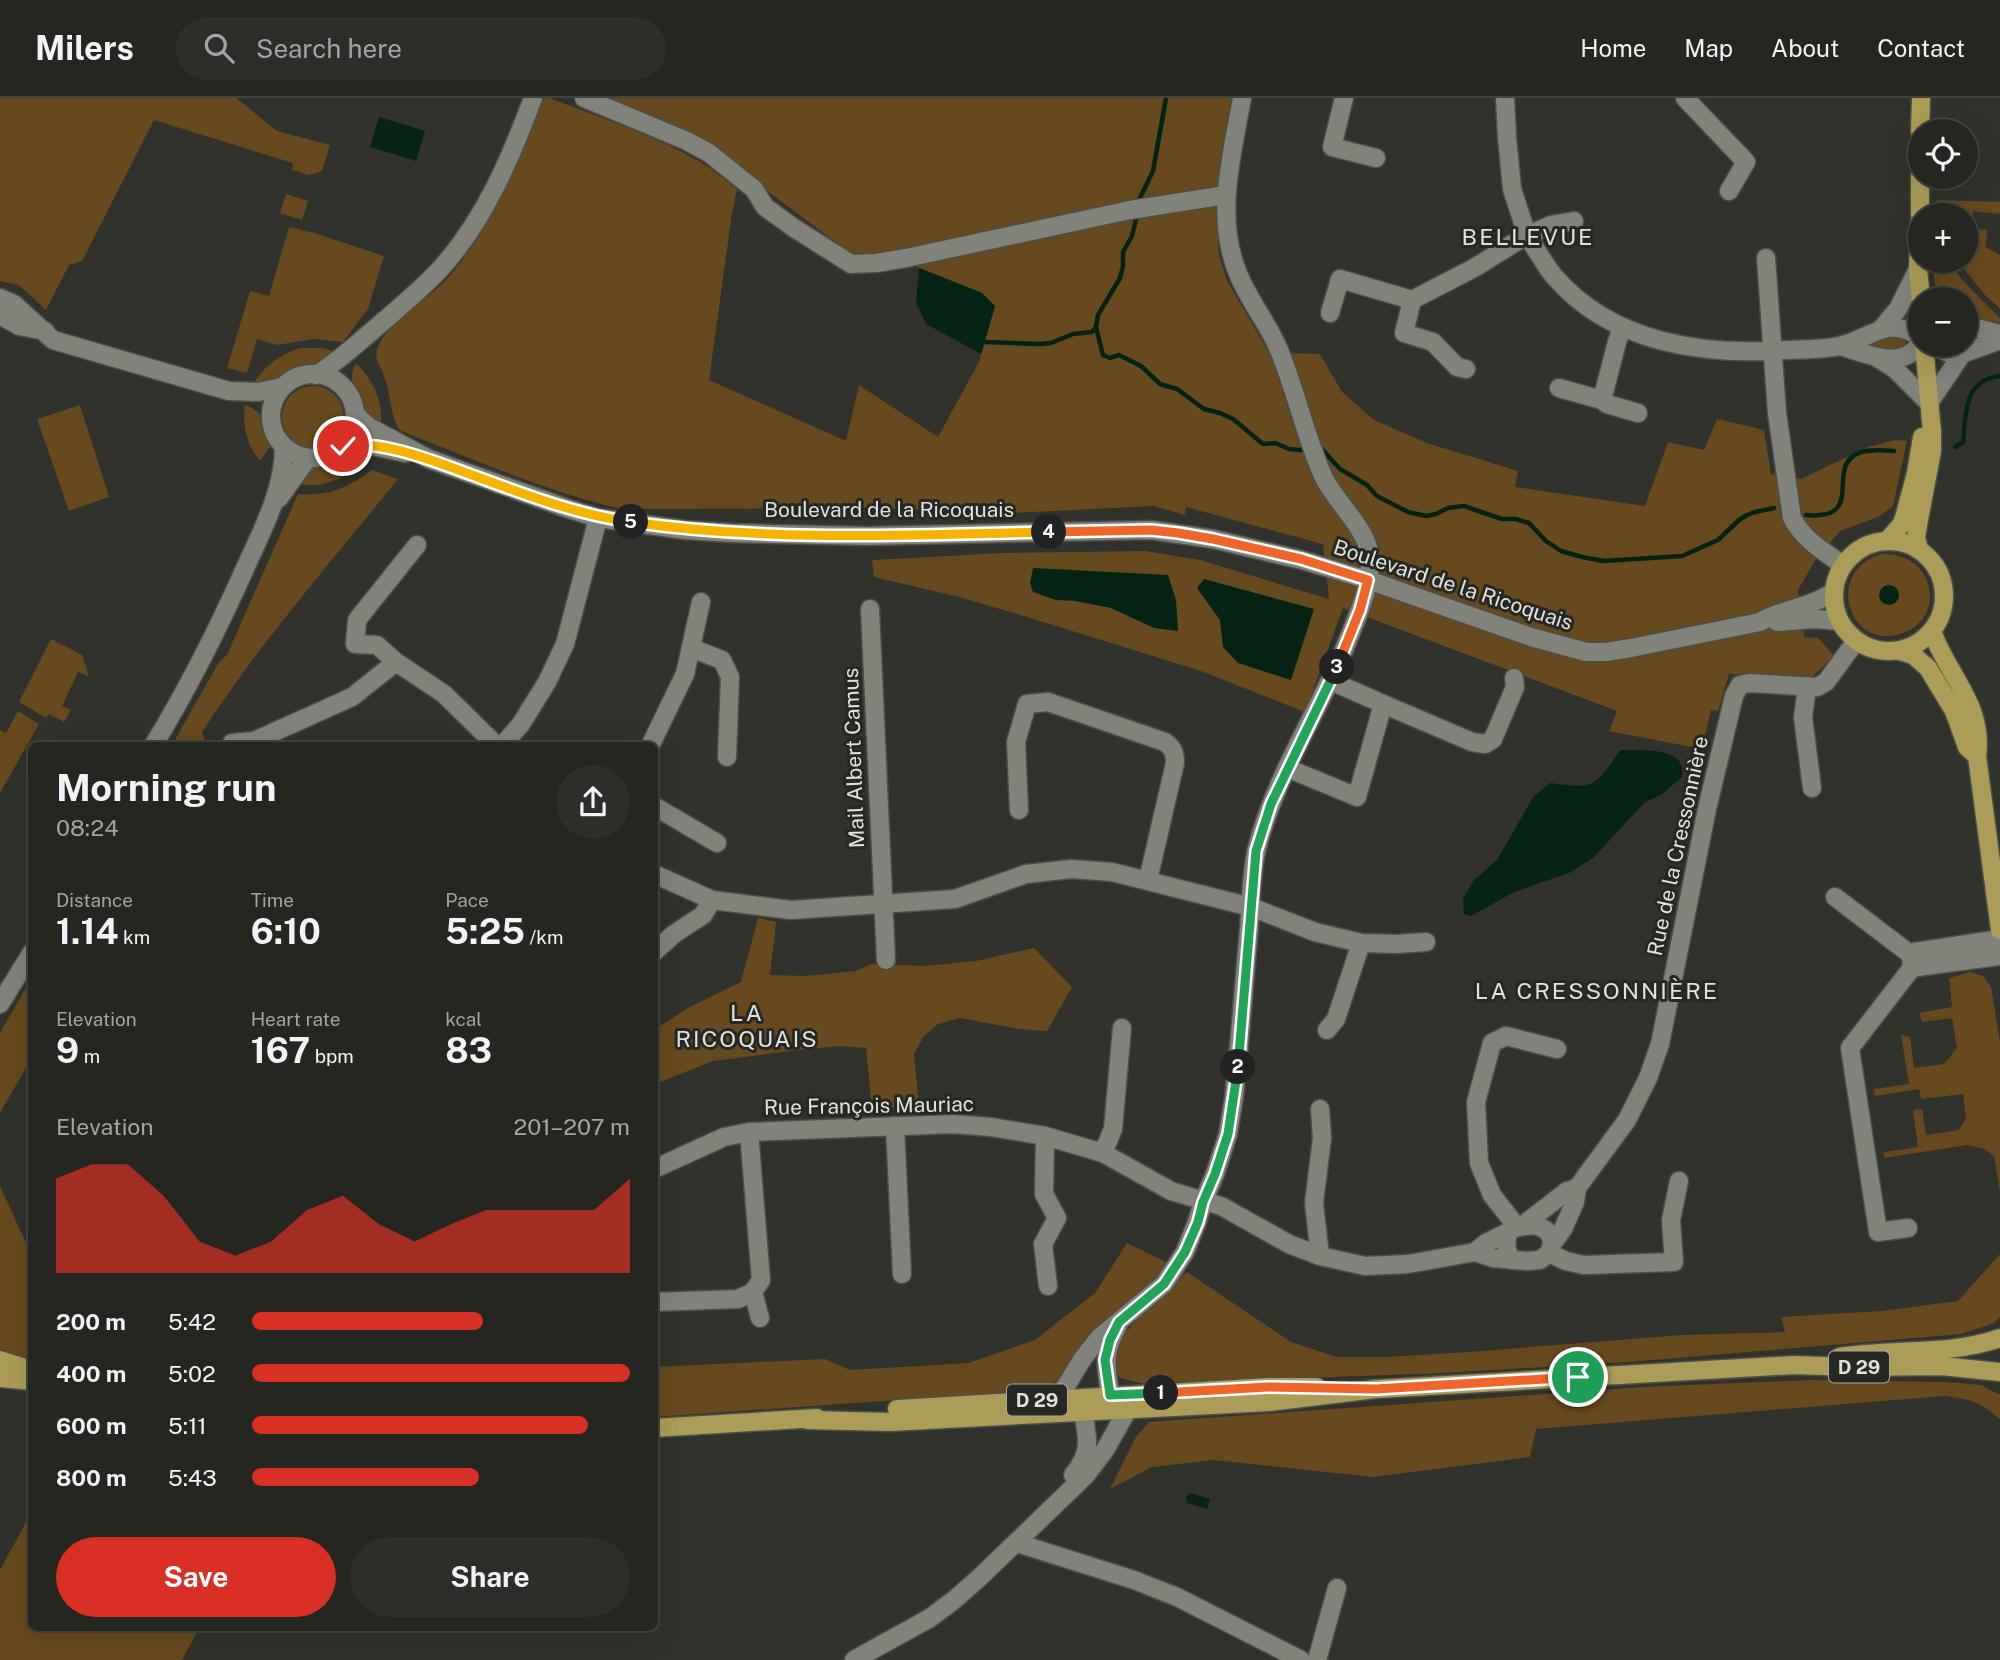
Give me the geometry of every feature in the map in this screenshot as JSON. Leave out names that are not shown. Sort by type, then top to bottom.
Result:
[{"type":"main road","points":[[1920,119],[1921,98]]},
{"type":"main road","points":[[1919,550],[1916,537],[1932,452],[1924,357]]},
{"type":"main road","points":[[1887,541],[1901,525],[1911,496],[1929,402]]},
{"type":"main road","points":[[1887,541],[1919,550],[1931,561],[1940,575],[1944,591],[1943,607],[1932,631],[1912,647],[1884,651],[1869,648],[1846,632],[1834,607],[1833,592],[1838,573],[1855,553],[1870,544],[1887,541]]},
{"type":"main road","points":[[1932,631],[1937,645],[1971,705],[1979,744],[1977,756],[2000,930]]},
{"type":"main road","points":[[1900,650],[1913,655],[1928,668],[1954,711],[1967,747],[1977,756]]},
{"type":"main road","name":"D 29","points":[[1795,1365],[1847,1356],[1954,1348],[2000,1338]]},
{"type":"main road","points":[[0,1360],[28,1369]]},
{"type":"main road","name":"D 29","points":[[807,1420],[890,1422],[1269,1402],[1376,1389],[1795,1365],[1941,1366],[2000,1372]]},
{"type":"main road","points":[[0,1378],[28,1381]]},
{"type":"main road","name":"D 29","points":[[658,1428],[807,1420],[889,1410],[1110,1395],[1245,1388],[1376,1389]]},
{"type":"street","points":[[316,374],[366,337],[443,266],[472,226],[504,169],[533,98]]},
{"type":"street","points":[[583,98],[687,141],[709,153],[754,189],[765,207],[851,264],[906,258],[1137,209],[1226,195]]},
{"type":"street","points":[[1058,1399],[1083,1358],[1099,1338],[1164,1284],[1185,1252],[1198,1222],[1228,1134],[1234,1097],[1256,851],[1271,804],[1331,681],[1360,610],[1368,580],[1370,559],[1363,536],[1325,481],[1278,347],[1253,305],[1237,270],[1228,235],[1226,195],[1242,98]]},
{"type":"street","points":[[1344,98],[1332,147],[1376,158]]},
{"type":"street","points":[[1505,98],[1512,188],[1528,236],[1554,276],[1577,299],[1622,328],[1662,342],[1724,351],[1840,346],[1881,329],[1908,330]]},
{"type":"street","points":[[1685,98],[1746,162],[1729,191]]},
{"type":"street","points":[[1330,313],[1340,279],[1412,300],[1528,236],[1551,225],[1574,221]]},
{"type":"street","points":[[1766,258],[1777,413],[1792,518],[1798,530],[1809,541],[1843,565]]},
{"type":"street","points":[[1881,329],[1898,309],[1916,273]]},
{"type":"street","points":[[0,298],[14,304],[53,340],[229,391],[258,392],[282,387],[298,377],[316,374],[332,379],[350,397],[355,414],[352,431],[343,446],[330,454],[308,458],[284,447],[274,433],[270,416],[276,396],[282,387]]},
{"type":"street","points":[[1412,300],[1404,333],[1433,342],[1457,367],[1466,369]]},
{"type":"street","points":[[0,315],[19,326],[45,331]]},
{"type":"street","points":[[1602,400],[1622,328]]},
{"type":"street","points":[[1978,328],[2000,334]]},
{"type":"street","points":[[345,390],[349,363],[366,337]]},
{"type":"street","points":[[1978,348],[2000,340]]},
{"type":"street","points":[[1840,346],[1876,357],[1894,359],[1908,355]]},
{"type":"street","points":[[1876,357],[1895,369],[1929,402],[1960,357]]},
{"type":"street","points":[[1559,388],[1639,413]]},
{"type":"street","points":[[229,391],[270,416]]},
{"type":"street","name":"Boulevard de la Ricoquais","points":[[355,414],[369,427],[429,459]]},
{"type":"street","name":"Boulevard de la Ricoquais","points":[[343,446],[370,444],[429,459],[598,518],[685,530],[867,536],[1151,530],[1213,539],[1301,559],[1531,637],[1586,652],[1631,648],[1760,622],[1815,619],[1839,621]]},
{"type":"street","points":[[155,742],[209,647],[272,509],[282,469],[284,447]]},
{"type":"street","points":[[272,509],[308,458]]},
{"type":"street","points":[[504,742],[520,724],[547,682],[565,644],[598,518]]},
{"type":"street","points":[[417,545],[357,620],[355,644],[377,645],[396,662],[444,694],[496,742]]},
{"type":"street","name":"Boulevard de la Ricoquais","points":[[1760,622],[1768,617],[1812,604],[1833,592]]},
{"type":"street","points":[[652,742],[685,674],[701,602]]},
{"type":"street","name":"Mail Albert Camus","points":[[870,609],[886,960]]},
{"type":"street","points":[[1812,788],[1803,717],[1807,687],[1817,687],[1826,682],[1856,641]]},
{"type":"street","points":[[691,648],[722,660],[730,677],[727,757]]},
{"type":"street","points":[[243,742],[254,741],[352,697],[396,662]]},
{"type":"street","points":[[1331,681],[1472,742],[1485,744],[1493,739],[1515,687],[1514,678]]},
{"type":"street","name":"Rue de la Cressonnière","points":[[1203,1202],[1221,1206],[1289,1244],[1320,1256],[1366,1266],[1408,1264],[1475,1252],[1493,1258],[1527,1262],[1540,1260],[1563,1229],[1577,1188],[1627,1120],[1648,1078],[1660,1044],[1707,809],[1734,696],[1740,685],[1749,683],[1807,687]]},
{"type":"street","points":[[1019,810],[1016,742],[1027,704],[1048,702],[1164,742],[1172,747],[1175,763],[1148,880]]},
{"type":"street","points":[[1287,768],[1357,797],[1383,704]]},
{"type":"street","points":[[658,808],[717,843]]},
{"type":"street","points":[[658,876],[712,900],[791,910],[955,899],[1026,874],[1072,869],[1112,872],[1251,907],[1315,932],[1361,943],[1426,942]]},
{"type":"street","points":[[1835,897],[1910,954],[1917,967],[2000,956]]},
{"type":"street","points":[[658,948],[674,934],[704,915],[712,900]]},
{"type":"street","points":[[1908,1228],[1878,1232],[1850,1048],[1911,969],[1915,952],[2000,939]]},
{"type":"street","points":[[1326,1031],[1336,1019],[1361,943]]},
{"type":"street","points":[[0,1004],[28,958]]},
{"type":"street","points":[[1104,1153],[1113,1129],[1122,1028]]},
{"type":"street","points":[[1516,1228],[1492,1195],[1479,1163],[1476,1102],[1492,1043],[1506,1036],[1557,1049]]},
{"type":"street","points":[[1320,1108],[1322,1138],[1314,1203],[1320,1256]]},
{"type":"street","name":"Rue François Mauriac","points":[[658,1167],[724,1137],[749,1132],[953,1124],[1045,1136],[1104,1153],[1171,1191],[1203,1202]]},
{"type":"street","points":[[895,1126],[902,1274]]},
{"type":"street","points":[[658,1302],[738,1299],[753,1292],[761,1280],[749,1132]]},
{"type":"street","points":[[1045,1136],[1044,1194],[1057,1219],[1043,1244],[1048,1286]]},
{"type":"street","points":[[1516,1228],[1536,1225],[1546,1230],[1551,1236],[1550,1249],[1566,1261],[1584,1265],[1674,1262],[1671,1220],[1679,1181]]},
{"type":"street","name":"Rue de la Cressonnière","points":[[1475,1252],[1486,1242],[1516,1228],[1567,1191],[1577,1188]]},
{"type":"street","points":[[1512,1260],[1506,1246],[1516,1228]]},
{"type":"street","points":[[753,1292],[760,1318]]},
{"type":"street","points":[[973,1417],[1019,1409],[1086,1405],[1110,1395],[1105,1360],[1110,1340],[1119,1322]]},
{"type":"street","points":[[1032,1527],[1087,1455],[1088,1443],[1083,1412],[1113,1402],[1219,1396],[1245,1388]]},
{"type":"street","points":[[854,1660],[930,1618],[1017,1543],[1095,1464],[1128,1409]]},
{"type":"street","points":[[1017,1543],[1134,1580],[1177,1597],[1301,1660]]},
{"type":"street","points":[[1317,1660],[1338,1588]]},
{"type":"shaded area","points":[[0,98],[236,98],[277,131],[330,145],[322,171],[309,175],[292,170],[293,163],[154,120],[82,261],[69,265],[46,310],[19,285],[0,281]]},
{"type":"shaded area","points":[[544,98],[662,142],[702,163],[737,189],[709,380],[846,441],[859,385],[938,437],[979,362],[995,306],[982,293],[917,267],[918,259],[1148,212],[1216,205],[1219,255],[1227,281],[1271,356],[1305,458],[1320,450],[1286,353],[1320,354],[1342,392],[1374,420],[1427,443],[1518,471],[1515,487],[1645,506],[1668,442],[1704,450],[1717,419],[1764,430],[1771,474],[1801,479],[1868,447],[1895,440],[1907,441],[1893,506],[1880,516],[1840,531],[1814,562],[1798,590],[1804,637],[1818,638],[1834,656],[1813,676],[1729,674],[1718,711],[1711,710],[1702,749],[1609,731],[1617,711],[1343,608],[1305,712],[1201,671],[959,597],[874,577],[872,560],[1003,553],[1145,551],[1200,560],[1329,599],[1323,544],[1186,507],[1185,515],[1154,506],[1012,513],[863,508],[621,509],[593,502],[510,474],[401,431],[397,426],[376,357],[382,339],[389,329],[448,278],[478,237],[503,192]]},
{"type":"shaded area","points":[[597,98],[1233,98],[1218,185],[1188,195],[882,258],[872,252],[868,256],[850,253],[750,178]]},
{"type":"shaded area","points":[[379,117],[425,131],[416,161],[370,147]]},
{"type":"shaded area","points":[[286,194],[308,201],[302,220],[280,213]]},
{"type":"shaded area","points":[[1937,200],[2000,202],[2000,214],[1978,212],[1978,203],[1937,203]]},
{"type":"shaded area","points":[[289,227],[384,256],[368,309],[343,342],[313,339],[277,345],[257,339],[247,373],[227,368],[250,291],[269,296]]},
{"type":"shaded area","points":[[1978,229],[1987,230],[1986,247],[2000,255],[2000,309],[1967,273],[1978,273]]},
{"type":"shaded area","points":[[919,268],[982,293],[995,306],[981,354],[926,324],[916,303]]},
{"type":"shaded area","points":[[1934,273],[1957,273],[1969,287],[1935,287]]},
{"type":"shaded area","points":[[1978,296],[2000,318],[2000,323],[1978,320]]},
{"type":"shaded area","points":[[1887,334],[1904,338],[1907,346],[1894,353],[1860,346]]},
{"type":"shaded area","points":[[300,348],[323,348],[336,352],[313,367],[298,370],[279,382],[252,385],[273,362]]},
{"type":"shaded area","points":[[356,363],[368,377],[376,393],[381,409],[381,428],[361,416],[352,383]]},
{"type":"shaded area","points":[[313,386],[335,395],[344,417],[335,439],[313,448],[291,439],[282,417],[291,395]]},
{"type":"shaded area","points":[[80,405],[109,497],[69,511],[37,419]]},
{"type":"shaded area","points":[[245,405],[261,416],[272,444],[260,461],[246,435]]},
{"type":"shaded area","points":[[372,450],[358,467],[339,479],[317,485],[295,483],[310,465],[332,461],[348,451]]},
{"type":"shaded area","points":[[372,470],[398,479],[297,603],[224,699],[202,732],[205,742],[175,742],[219,662],[227,655],[298,494],[320,494],[354,482]]},
{"type":"shaded area","points":[[1882,554],[1900,556],[1914,564],[1924,575],[1930,602],[1925,615],[1915,626],[1900,634],[1882,636],[1867,631],[1856,620],[1848,591],[1853,576],[1864,563]]},
{"type":"shaded area","points":[[1033,568],[1168,575],[1176,600],[1178,631],[1154,628],[1111,608],[1056,600],[1033,592],[1030,583]]},
{"type":"shaded area","points":[[1204,579],[1314,609],[1291,680],[1238,663],[1223,647],[1220,620],[1197,588]]},
{"type":"shaded area","points":[[1889,585],[1896,588],[1899,595],[1896,602],[1889,605],[1882,602],[1879,595],[1882,588]]},
{"type":"shaded area","points":[[51,639],[82,655],[89,677],[78,672],[62,706],[71,710],[64,722],[49,714],[46,718],[19,702]]},
{"type":"shaded area","points":[[18,711],[39,724],[0,793],[0,730],[6,733]]},
{"type":"shaded area","points":[[1620,750],[1668,754],[1680,763],[1682,777],[1661,795],[1645,802],[1593,858],[1569,873],[1514,892],[1471,916],[1464,914],[1463,899],[1474,880],[1497,860],[1534,796],[1550,783],[1581,786],[1594,782]]},
{"type":"shaded area","points":[[758,918],[776,922],[770,975],[806,976],[856,971],[871,964],[924,966],[976,961],[1034,948],[1072,987],[1047,1031],[1019,1029],[960,1018],[938,1024],[924,1036],[914,1054],[919,1105],[872,1109],[866,1048],[840,1046],[713,1061],[658,1083],[658,1027],[690,1007],[741,982]]},
{"type":"shaded area","points":[[1970,972],[1983,976],[1991,987],[2000,1042],[2000,1191],[1994,1156],[1985,1149],[1967,1145],[1884,1158],[1884,1152],[1918,1147],[1913,1110],[1922,1109],[1926,1135],[1959,1130],[1966,1119],[1963,1094],[1921,1099],[1919,1089],[1875,1096],[1874,1089],[1909,1084],[1901,1035],[1910,1037],[1914,1068],[1944,1064],[1957,1048],[1952,1018],[1922,1022],[1919,1013],[1952,1007],[1949,978]]},
{"type":"shaded area","points":[[28,984],[28,1064],[0,1113],[0,1033]]},
{"type":"shaded area","points":[[0,1186],[28,1247],[28,1362],[0,1354]]},
{"type":"shaded area","points":[[1127,1243],[1170,1264],[1163,1275],[1063,1380],[1026,1391],[658,1417],[658,1367],[825,1359],[850,1370],[969,1363],[1035,1340],[1095,1293]]},
{"type":"shaded area","points":[[2000,1254],[2000,1317],[1994,1323],[1961,1334],[1629,1362],[1442,1373],[1145,1384],[1120,1378],[1114,1363],[1114,1352],[1125,1334],[1187,1272],[1291,1342],[1337,1357],[1385,1357],[1682,1335],[1785,1332],[1781,1317],[1881,1311],[1958,1301]]},
{"type":"shaded area","points":[[1811,1380],[1981,1385],[2000,1395],[2000,1419],[1974,1402],[1944,1396],[1536,1429],[1530,1457],[1373,1477],[1213,1460],[1152,1467],[1110,1489],[1136,1437],[1149,1422],[1644,1387]]},
{"type":"shaded area","points":[[1190,1493],[1210,1499],[1207,1509],[1187,1503],[1186,1497]]},
{"type":"shaded area","points":[[28,1519],[28,1631],[197,1631],[182,1660],[0,1660],[0,1570]]},
{"type":"waterway","points":[[1138,202],[1153,171],[1166,98]]},
{"type":"waterway","points":[[1137,215],[1132,236],[1123,252],[1120,278],[1098,315],[1096,327],[1103,355],[1110,358],[1119,355],[1141,366],[1160,384],[1177,389],[1204,409],[1233,419],[1263,444],[1275,443],[1289,449],[1301,450]]},
{"type":"waterway","points":[[985,342],[1051,343],[1073,334],[1092,332],[1096,327]]},
{"type":"waterway","points":[[1955,447],[1963,442],[1966,410],[1973,392],[1979,384],[2000,376]]},
{"type":"waterway","points":[[1319,446],[1340,469],[1367,485],[1377,496],[1408,512],[1426,516],[1448,508],[1464,506],[1502,519],[1529,523],[1546,541],[1561,551],[1604,561],[1682,556],[1718,540],[1747,515],[1774,508]]},
{"type":"waterway","points":[[1806,515],[1825,515],[1836,510],[1841,501],[1845,468],[1850,459],[1865,451],[1894,451]]},
{"type":"district","name":"BELLEVUE","points":[[1528,237]]},
{"type":"district","name":"LA CRESSONNIÈRE","points":[[1597,991]]},
{"type":"district","name":"LA RICOQUAIS","points":[[747,1026]]},
{"type":"route","points":[[343,446],[370,444],[429,459],[598,518],[685,530],[867,536],[1151,530],[1213,539],[1301,559],[1368,580],[1360,610],[1343,653],[1271,804],[1256,851],[1239,1056],[1228,1134],[1185,1252],[1164,1284],[1119,1322],[1110,1340],[1105,1360],[1110,1395],[1268,1387],[1376,1389],[1578,1377]]}]
